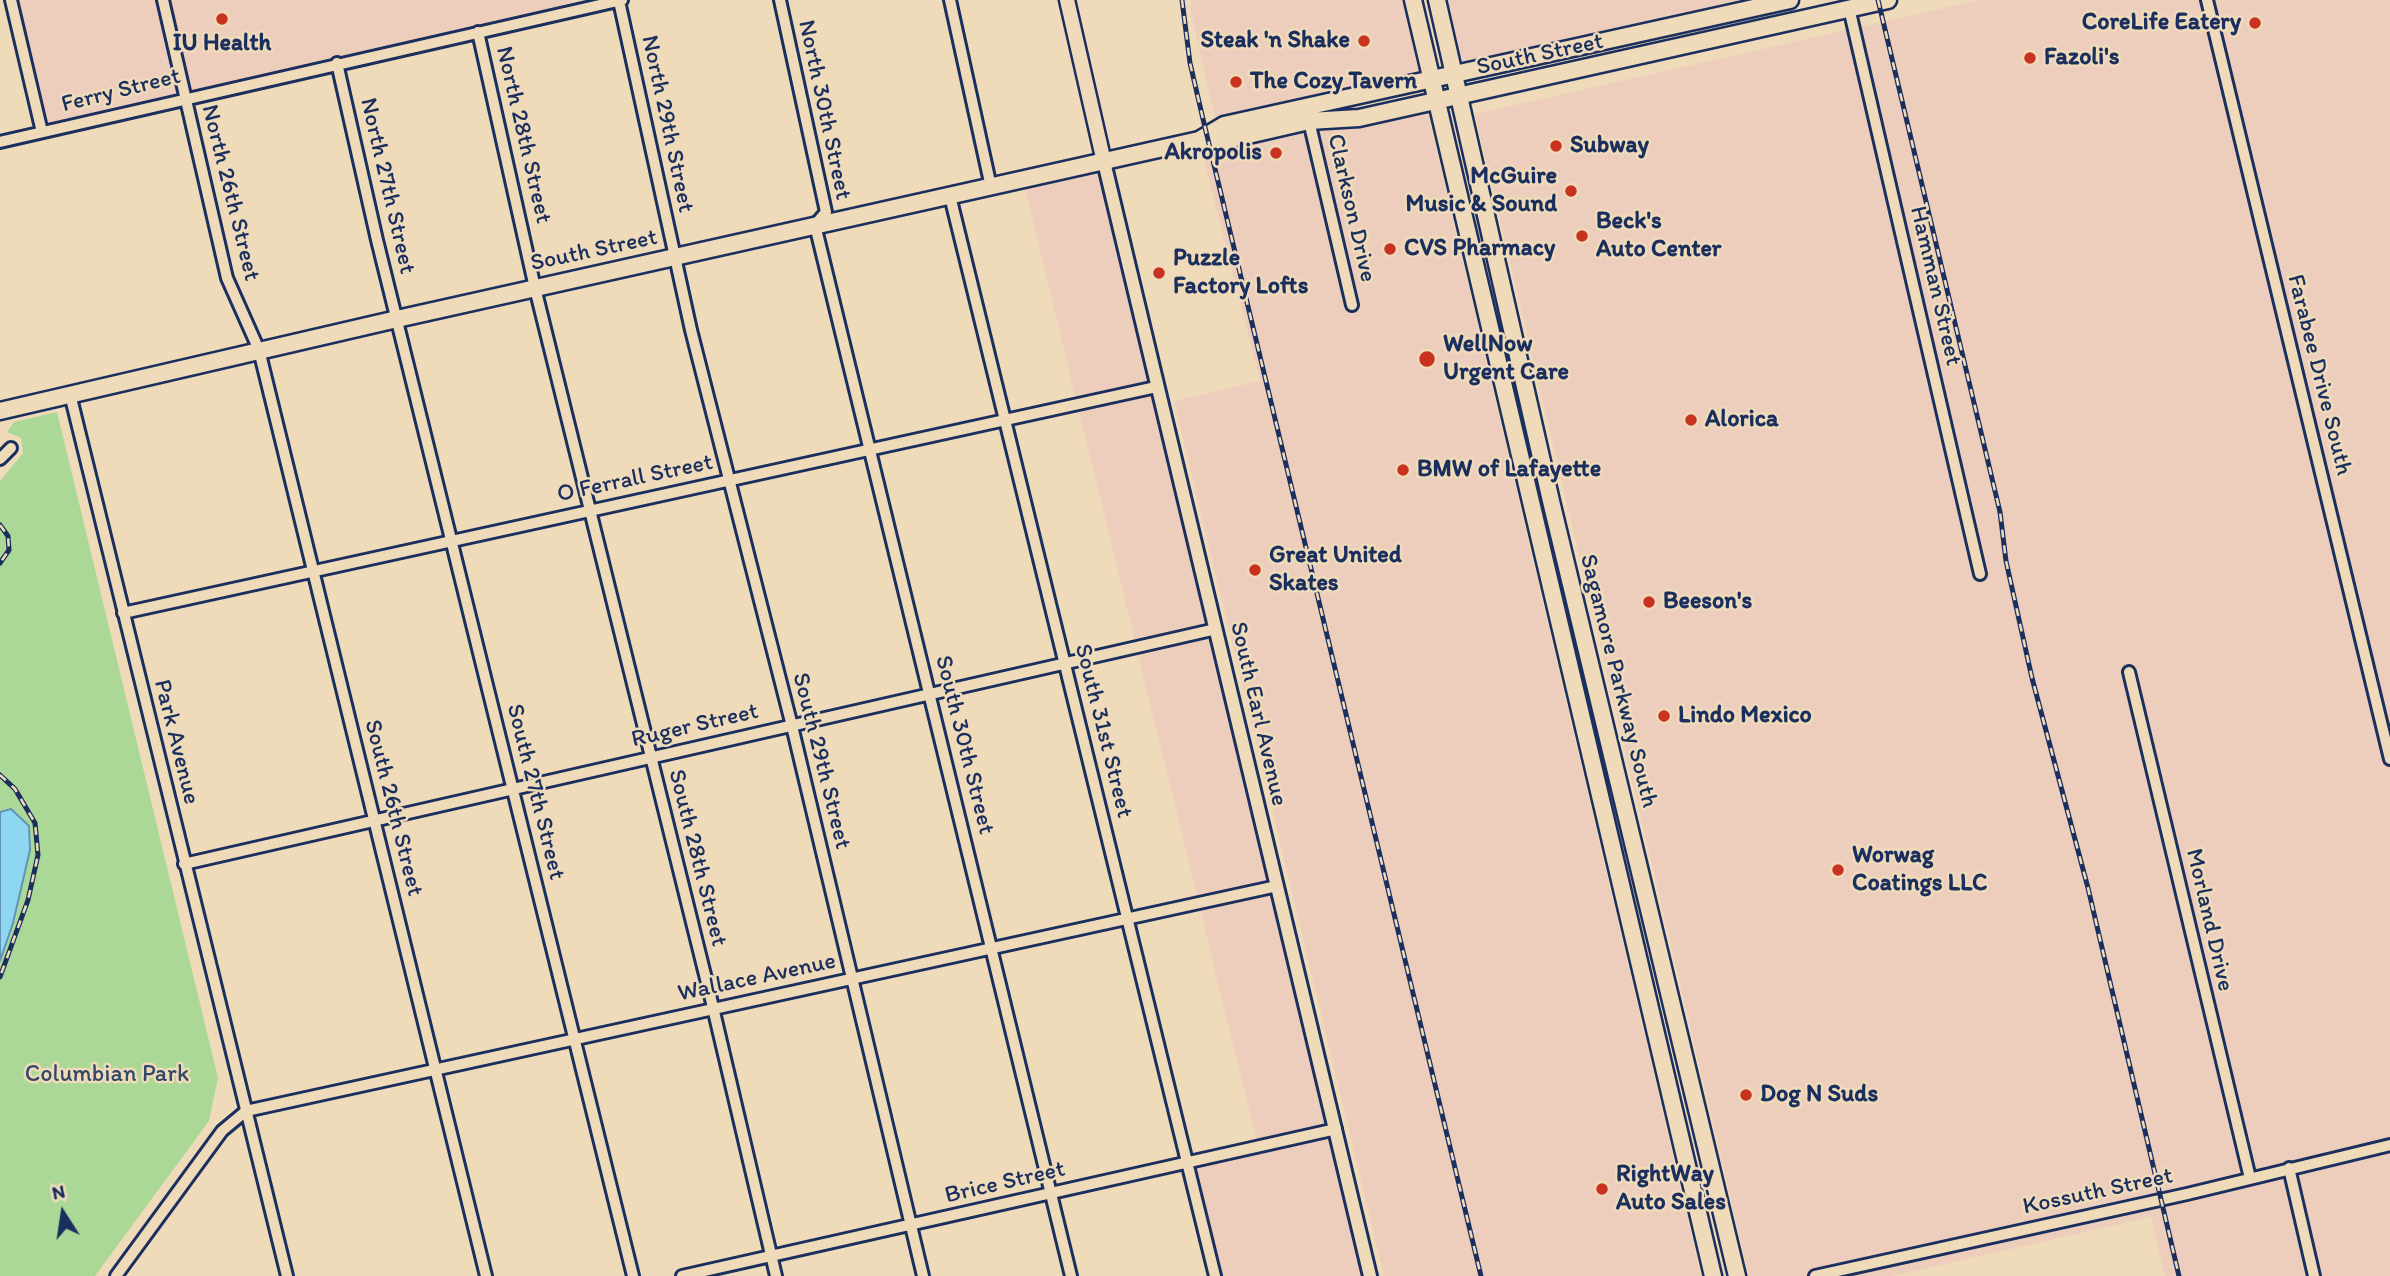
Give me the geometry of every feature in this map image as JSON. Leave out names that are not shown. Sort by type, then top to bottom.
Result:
[{"type":"main road","points":[[1068,0],[1104,162]]},
{"type":"main road","name":"Sagamore Parkway South","points":[[1413,0],[1599,780],[1713,1276]]},
{"type":"main road","name":"Sagamore Parkway South","points":[[1437,0],[1461,96],[1551,502],[1737,1276]]},
{"type":"main road","name":"South Street","points":[[1199,140],[1217,126],[1790,0]]},
{"type":"main road","name":"South Street","points":[[0,411],[397,318],[1199,140],[1222,141],[1308,121],[1359,118],[1716,41],[1888,0]]},
{"type":"street","points":[[11,0],[42,132]]},
{"type":"street","name":"North 26th Street","points":[[163,0],[227,278],[259,350]]},
{"type":"street","name":"Ferry Street","points":[[0,142],[185,97],[620,0]]},
{"type":"street","name":"North 29th Street","points":[[620,0],[675,257]]},
{"type":"street","name":"North 30th Street","points":[[780,0],[826,212],[815,225]]},
{"type":"street","points":[[950,0],[991,187]]},
{"type":"street","name":"Farabee Drive South","points":[[2207,0],[2390,759]]},
{"type":"street","name":"Hamman Street","points":[[1849,8],[1980,574]]},
{"type":"street","name":"North 28th Street","points":[[478,32],[535,288]]},
{"type":"street","name":"North 27th Street","points":[[337,63],[397,318]]},
{"type":"street","name":"Clarkson Drive","points":[[1308,121],[1352,305]]},
{"type":"street","name":"South Earl Avenue","points":[[1104,162],[1370,1276]]},
{"type":"street","name":"South 31st Street","points":[[950,196],[1215,1276]]},
{"type":"street","name":"South 30th Street","points":[[815,225],[1071,1276]]},
{"type":"street","name":"South 29th Street","points":[[675,257],[792,726],[923,1276]]},
{"type":"street","name":"South 28th Street","points":[[535,288],[776,1276]]},
{"type":"street","name":"South 27th Street","points":[[397,318],[633,1276]]},
{"type":"street","name":"South 26th Street","points":[[259,350],[486,1276]]},
{"type":"street","name":"O Ferrall Street","points":[[123,613],[1156,387]]},
{"type":"street","name":"Park Avenue","points":[[70,394],[287,1276]]},
{"type":"street","points":[[0,459],[11,447]]},
{"type":"street","name":"Ruger Street","points":[[184,864],[1216,629]]},
{"type":"street","name":"Morland Drive","points":[[2129,672],[2250,1178]]},
{"type":"street","name":"Wallace Avenue","points":[[116,1276],[222,1131],[245,1105],[436,1069],[1277,886]]},
{"type":"street","name":"Brice Street","points":[[682,1276],[1336,1129]]},
{"type":"street","name":"Kossuth Street","points":[[1815,1276],[2390,1145]]},
{"type":"street","points":[[2289,1168],[2314,1276]]},
{"type":"shaded area","points":[[11,0],[571,0],[574,11],[42,132]]},
{"type":"shaded area","points":[[1191,0],[1413,0],[1431,81],[1217,126],[1190,9]]},
{"type":"shaded area","points":[[1446,0],[1761,0],[1461,66]]},
{"type":"shaded area","points":[[1979,0],[2390,0],[2390,1276],[2165,1276],[2151,1217],[1893,1276],[1749,1276],[1475,114]]},
{"type":"shaded area","points":[[1426,105],[1701,1276],[1384,1276],[1174,401],[1260,381],[1204,160],[1243,145]]},
{"type":"shaded area","points":[[1104,162],[1370,1276],[1215,1276],[1187,1164],[1258,1147],[1023,181]]},
{"type":"green space","name":"Columbian Park","points":[[57,412],[218,1078],[209,1121],[95,1276],[0,1276],[0,481],[23,453],[21,438],[7,432],[14,422]]},
{"type":"water","points":[[11,809],[29,826],[30,850],[13,923],[0,961],[0,812]]},
{"type":"railway","points":[[1182,0],[1190,63],[1203,119],[1481,1276]]},
{"type":"railway","points":[[1878,0],[2000,512],[2006,561],[2032,678],[2088,888],[2179,1276]]},
{"type":"railway","points":[[0,525],[8,536],[9,550],[0,563]]},
{"type":"railway","points":[[0,775],[15,789],[35,823],[38,855],[28,900],[0,977]]},
{"type":"place","name":"IU Health","points":[[222,19]]},
{"type":"place","name":"CoreLife Eatery","points":[[2255,23]]},
{"type":"place","name":"Steak 'n Shake","points":[[1364,41]]},
{"type":"place","name":"Fazoli's","points":[[2030,58]]},
{"type":"place","name":"The Cozy Tavern","points":[[1236,82]]},
{"type":"place","name":"Subway","points":[[1556,146]]},
{"type":"place","name":"Akropolis","points":[[1276,153]]},
{"type":"place","name":"McGuire Music & Sound","points":[[1571,191]]},
{"type":"place","name":"Beck's Auto Center","points":[[1582,236]]},
{"type":"place","name":"CVS Pharmacy","points":[[1390,249]]},
{"type":"place","name":"Puzzle Factory Lofts","points":[[1159,273]]},
{"type":"place","name":"WellNow Urgent Care","points":[[1427,359]]},
{"type":"place","name":"Alorica","points":[[1691,420]]},
{"type":"place","name":"BMW of Lafayette","points":[[1403,470]]},
{"type":"place","name":"Great United Skates","points":[[1255,570]]},
{"type":"place","name":"Beeson's","points":[[1649,602]]},
{"type":"place","name":"Lindo Mexico","points":[[1664,716]]},
{"type":"place","name":"Worwag Coatings LLC","points":[[1838,870]]},
{"type":"place","name":"Dog N Suds","points":[[1746,1095]]},
{"type":"place","name":"RightWay Auto Sales","points":[[1602,1189]]}]
